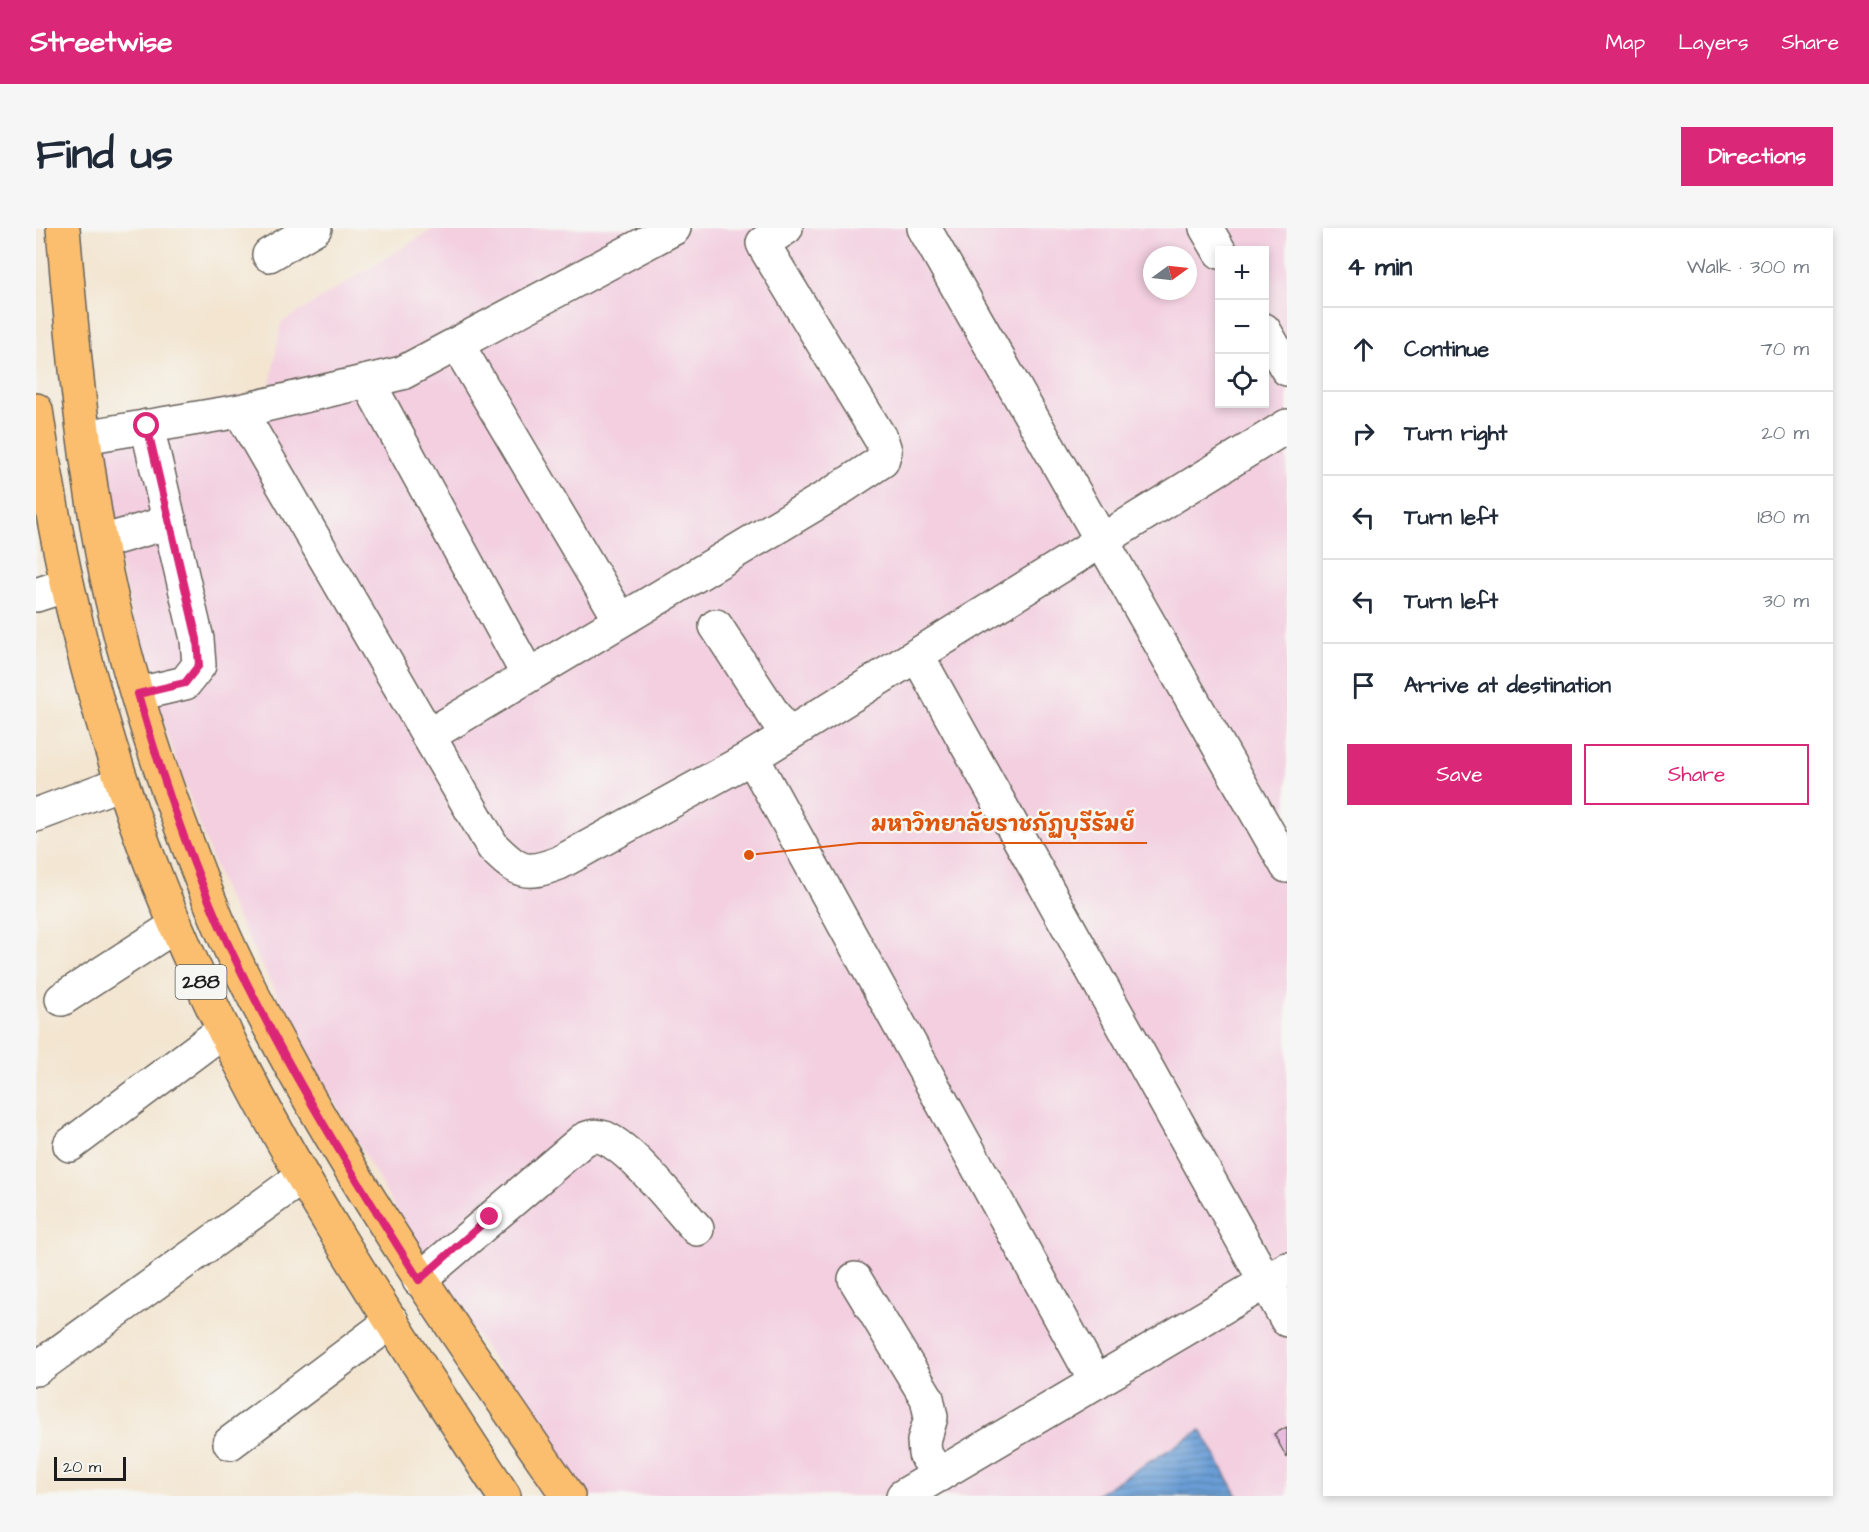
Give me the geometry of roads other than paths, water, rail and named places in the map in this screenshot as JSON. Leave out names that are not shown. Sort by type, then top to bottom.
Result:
[{"type":"main road","name":"288","points":[[63,228],[76,384],[100,542],[123,646],[157,760],[218,921],[267,1022],[335,1145],[419,1280],[568,1496]]},
{"type":"main road","name":"288","points":[[36,410],[49,502],[91,689],[121,783],[175,926],[224,1030],[302,1177],[504,1496]]},
{"type":"street","points":[[269,255],[315,228]]},
{"type":"street","points":[[84,437],[240,411],[402,373],[674,228]]},
{"type":"street","points":[[428,736],[620,619],[836,492],[882,461],[885,451],[882,441],[763,243],[786,228]]},
{"type":"street","points":[[924,228],[1100,541],[1287,866]]},
{"type":"street","points":[[1206,228],[1216,246]]},
{"type":"street","points":[[1269,338],[1287,369]]},
{"type":"street","points":[[457,344],[620,619]]},
{"type":"street","points":[[368,382],[528,675]]},
{"type":"street","points":[[240,411],[492,847],[513,867],[534,873],[559,863],[752,757],[1287,426]]},
{"type":"street","points":[[138,694],[185,683],[199,665],[197,639],[147,426]]},
{"type":"street","points":[[100,542],[170,522]]},
{"type":"street","points":[[36,595],[68,585]]},
{"type":"street","points":[[716,626],[787,735]]},
{"type":"street","points":[[916,655],[1277,1276],[1287,1320]]},
{"type":"street","points":[[752,757],[1096,1382]]},
{"type":"street","points":[[36,815],[121,783]]},
{"type":"street","points":[[62,999],[175,926]]},
{"type":"street","points":[[70,1145],[224,1030]]},
{"type":"street","points":[[419,1280],[516,1196],[592,1135],[604,1138],[624,1150],[697,1229]]},
{"type":"street","points":[[36,1369],[302,1177]]},
{"type":"street","points":[[903,1496],[1277,1276]]},
{"type":"street","points":[[855,1278],[927,1398],[931,1417],[924,1441],[925,1454],[939,1475]]},
{"type":"street","points":[[230,1443],[392,1321]]},
{"type":"water","points":[[1201,1430],[1238,1496],[1094,1496]]},
{"type":"place","name":"มหาวิทยาลัยราชภัฏบุรีรัมย์","points":[[749,855]]}]
